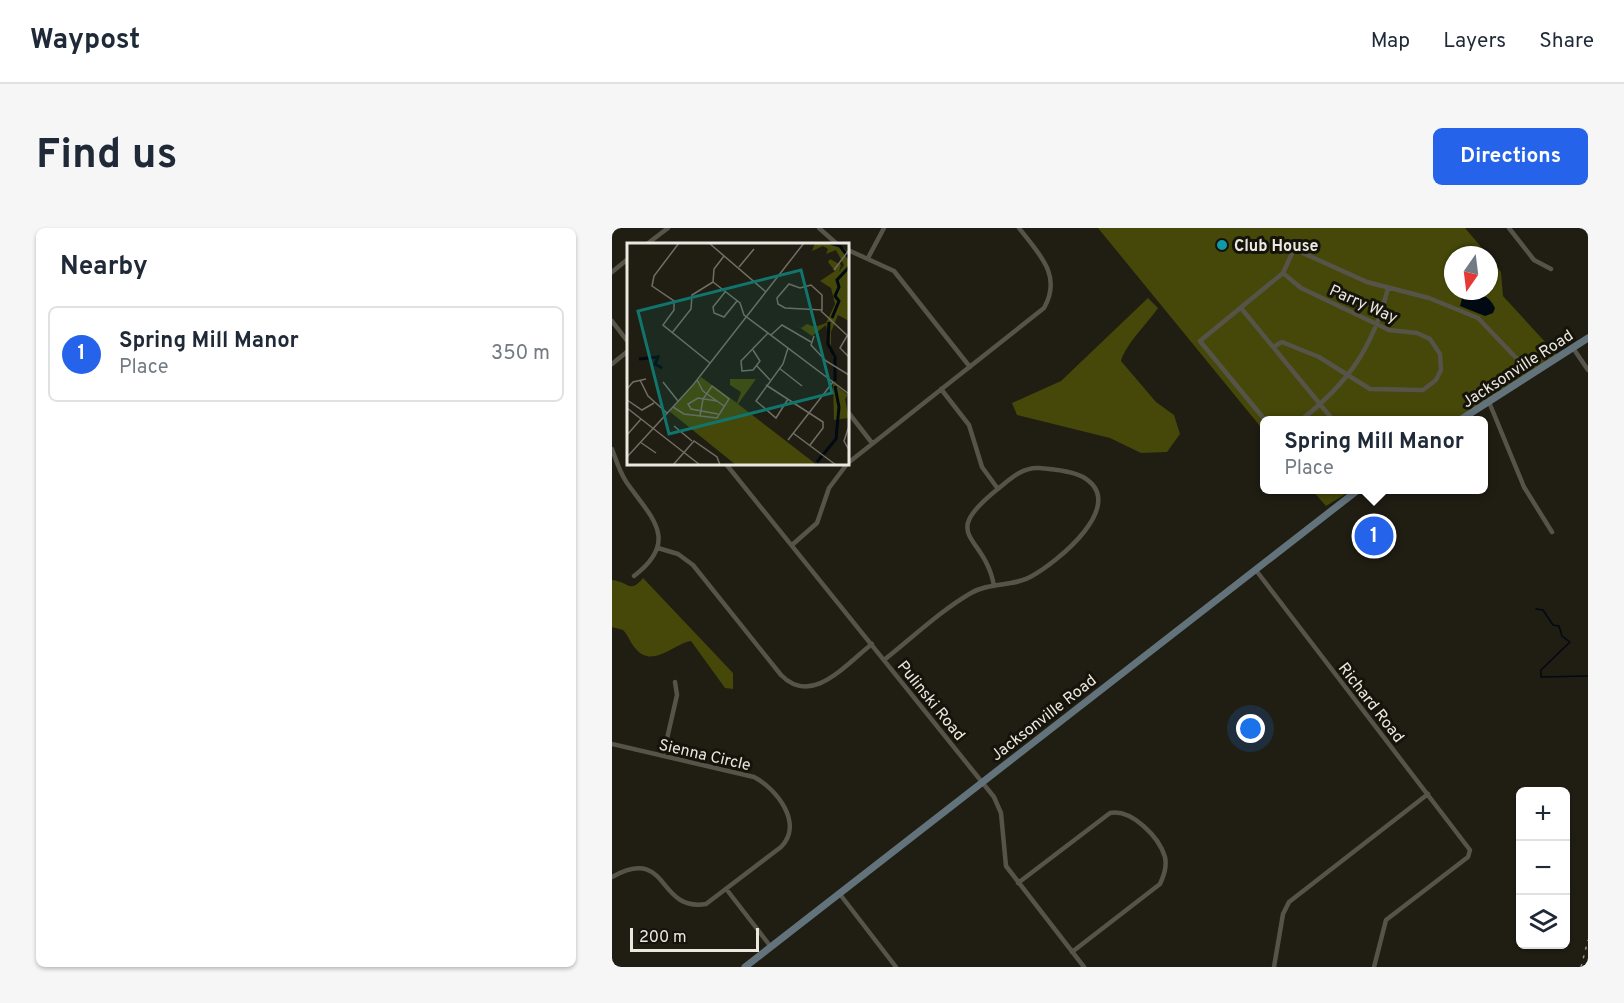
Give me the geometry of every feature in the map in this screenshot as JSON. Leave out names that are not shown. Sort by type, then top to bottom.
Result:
[{"type":"main road","name":"Jacksonville Road","points":[[1466,416],[1588,338]]},
{"type":"main road","name":"Jacksonville Road","points":[[745,967],[1349,494]]},
{"type":"street","points":[[648,243],[668,228]]},
{"type":"street","points":[[819,228],[836,243]]},
{"type":"street","points":[[868,258],[884,228]]},
{"type":"street","points":[[849,461],[1041,311],[1049,298],[1052,279],[1048,266],[1019,228]]},
{"type":"street","points":[[1509,228],[1534,260],[1551,269]]},
{"type":"street","points":[[1262,416],[1200,341],[1283,273],[1294,249],[1354,277],[1429,298],[1478,318],[1521,363],[1529,376]]},
{"type":"street","points":[[849,250],[889,268],[902,280],[970,367]]},
{"type":"street","points":[[612,272],[627,260]]},
{"type":"street","name":"Parry Way","points":[[1272,347],[1281,342],[1292,344],[1370,389],[1414,392],[1428,388],[1439,375],[1440,354],[1430,339],[1417,333],[1396,332],[1376,324],[1301,288],[1283,273]]},
{"type":"street","points":[[1306,416],[1348,376],[1376,324],[1388,288]]},
{"type":"street","points":[[1241,308],[1330,416]]},
{"type":"street","points":[[612,321],[627,341]]},
{"type":"street","points":[[1573,348],[1588,370]]},
{"type":"street","points":[[612,364],[627,352]]},
{"type":"street","points":[[941,389],[969,425],[982,468],[998,489]]},
{"type":"street","points":[[1489,402],[1524,487],[1552,532]]},
{"type":"street","points":[[849,413],[872,443]]},
{"type":"street","points":[[612,449],[626,482],[655,519],[658,530],[658,548],[649,563],[634,576]]},
{"type":"street","name":"Pulinski Road","points":[[727,465],[982,782],[1000,808],[1003,860],[1018,883],[1084,967]]},
{"type":"street","points":[[792,545],[817,523],[829,488],[846,465]]},
{"type":"street","points":[[884,660],[970,594],[1027,579],[1079,540],[1098,507],[1097,496],[1091,484],[1080,475],[1027,469],[972,511],[968,524],[970,538],[987,562],[994,586]]},
{"type":"street","points":[[658,548],[678,554],[693,565],[781,675],[796,686],[811,688],[822,684],[872,644]]},
{"type":"street","name":"Richard Road","points":[[1255,569],[1470,850],[1468,857],[1386,920],[1374,967]]},
{"type":"street","points":[[663,756],[677,696],[675,682]]},
{"type":"street","name":"Sienna Circle","points":[[612,744],[754,777],[762,782],[787,811],[790,827],[784,844],[706,904],[693,905],[677,899],[656,874],[649,870],[630,868],[612,877]]},
{"type":"street","points":[[1274,967],[1283,914],[1289,902],[1428,794]]},
{"type":"street","points":[[1018,883],[1069,841],[1110,813],[1124,813],[1134,817],[1162,850],[1165,872],[1157,887],[1072,952]]},
{"type":"street","points":[[727,890],[771,947]]},
{"type":"street","points":[[839,893],[896,967]]},
{"type":"shaded area","points":[[1098,228],[1465,228],[1480,246],[1444,246],[1444,300],[1498,300],[1498,268],[1501,272],[1503,296],[1559,357],[1466,416],[1260,416],[1260,426]]},
{"type":"shaded area","points":[[1148,298],[1158,308],[1132,341],[1121,361],[1156,402],[1174,415],[1180,434],[1167,452],[1141,453],[1110,438],[1017,415],[1012,403],[1061,381]]},
{"type":"shaded area","points":[[1462,300],[1489,300],[1495,308],[1493,313],[1485,316],[1460,306]]},
{"type":"shaded area","points":[[1316,494],[1346,494],[1326,506]]},
{"type":"shaded area","points":[[643,578],[733,673],[733,689],[725,688],[691,641],[656,656],[649,656],[636,649],[623,630],[612,627],[612,580],[632,586]]},
{"type":"waterway","points":[[1536,609],[1543,610],[1553,625],[1559,626],[1562,636],[1570,642],[1541,670],[1541,677],[1588,676]]},
{"type":"railway","points":[[1581,967],[1588,940]]},
{"type":"place","name":"Club House","points":[[1222,245]]},
{"type":"place","name":"Spring Mill Manor","points":[[1374,536]]}]
